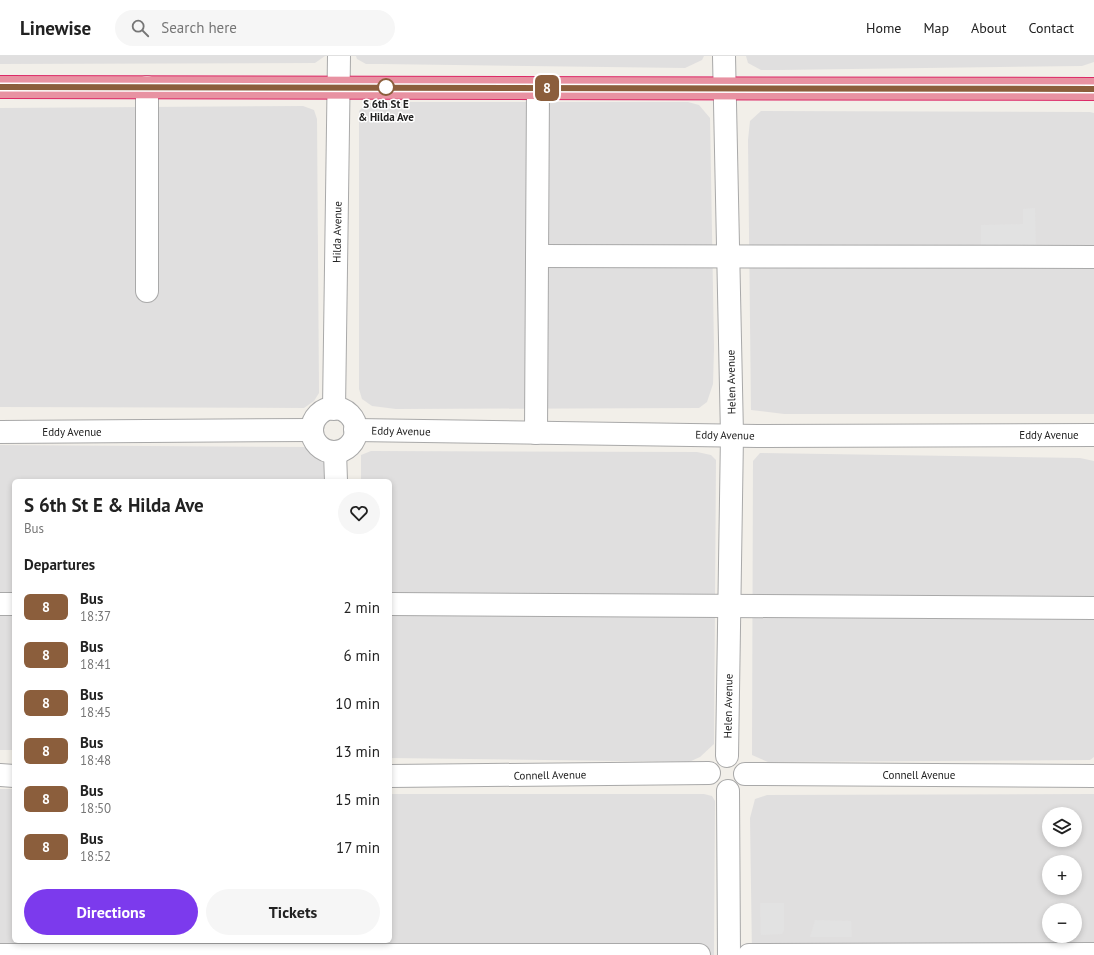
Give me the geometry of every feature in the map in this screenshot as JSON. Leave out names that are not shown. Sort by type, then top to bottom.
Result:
[{"type":"highway","points":[[0,87],[1094,89]]},
{"type":"street","name":"Hilda Avenue","points":[[334,409],[339,56]]},
{"type":"street","name":"Helen Avenue","points":[[724,56],[732,434],[727,756]]},
{"type":"street","points":[[147,87],[148,291]]},
{"type":"street","points":[[536,433],[538,88]]},
{"type":"street","points":[[537,256],[729,258],[1094,257]]},
{"type":"street","points":[[334,409],[343,410],[349,414],[353,420],[356,430],[354,440],[350,446],[335,452],[322,449],[313,438],[312,430],[317,416],[322,412],[334,409]]},
{"type":"street","name":"Eddy Avenue","points":[[0,432],[312,430]]},
{"type":"street","name":"Eddy Avenue","points":[[356,430],[536,433],[1094,435]]},
{"type":"street","points":[[335,452],[336,479]]},
{"type":"street","points":[[0,604],[12,604]]},
{"type":"street","points":[[392,604],[1094,608]]},
{"type":"street","points":[[727,756],[736,759],[741,763],[745,774],[740,785],[728,791],[715,787],[710,773],[714,762],[719,758],[727,756]]},
{"type":"street","name":"Connell Avenue","points":[[392,776],[710,773]]},
{"type":"street","name":"Connell Avenue","points":[[745,774],[1094,776]]},
{"type":"street","points":[[0,776],[12,776]]},
{"type":"street","points":[[728,791],[729,955]]},
{"type":"street","points":[[0,955],[338,950],[699,955]]},
{"type":"street","points":[[749,955],[1094,954]]},
{"type":"shaded area","points":[[0,56],[325,56],[315,63],[0,64]]},
{"type":"shaded area","points":[[356,56],[704,56],[702,60],[685,68],[366,64],[357,59]]},
{"type":"shaded area","points":[[746,56],[1094,56],[1094,62],[1082,66],[761,70],[748,63]]},
{"type":"shaded area","points":[[375,102],[688,102],[699,105],[710,118],[714,348],[713,384],[707,402],[699,408],[396,409],[372,406],[362,399],[359,389],[359,111],[366,104]]},
{"type":"shaded area","points":[[303,106],[314,110],[317,119],[319,393],[314,401],[304,408],[0,407],[0,108]]},
{"type":"shaded area","points":[[761,111],[1094,113],[1094,414],[784,414],[751,410],[748,140],[750,121]]},
{"type":"shaded area","points":[[1035,208],[1036,250],[981,251],[981,225],[1023,224],[1023,209]]},
{"type":"shaded area","points":[[0,445],[306,447],[319,449],[324,458],[324,479],[12,479],[12,750],[0,750]]},
{"type":"shaded area","points":[[371,451],[697,452],[711,455],[716,460],[714,744],[700,757],[689,762],[392,758],[392,479],[361,479],[361,455]]},
{"type":"shaded area","points":[[760,453],[1080,458],[1094,461],[1094,757],[1090,760],[768,762],[752,755],[753,461]]},
{"type":"shaded area","points":[[0,789],[12,789],[12,943],[335,943],[335,955],[0,955]]},
{"type":"shaded area","points":[[392,794],[704,794],[712,796],[715,801],[714,955],[360,955],[360,943],[392,943]]},
{"type":"shaded area","points":[[1094,794],[1094,954],[752,955],[750,818],[755,799],[767,795]]},
{"type":"shaded area","points":[[760,903],[784,903],[784,930],[782,934],[761,935]]},
{"type":"shaded area","points":[[815,920],[851,921],[852,937],[810,937]]},
{"type":"bus line","name":"8","points":[[0,87],[1094,89]]},
{"type":"place","name":"S 6th St E & Hilda Ave","points":[[386,87]]}]
